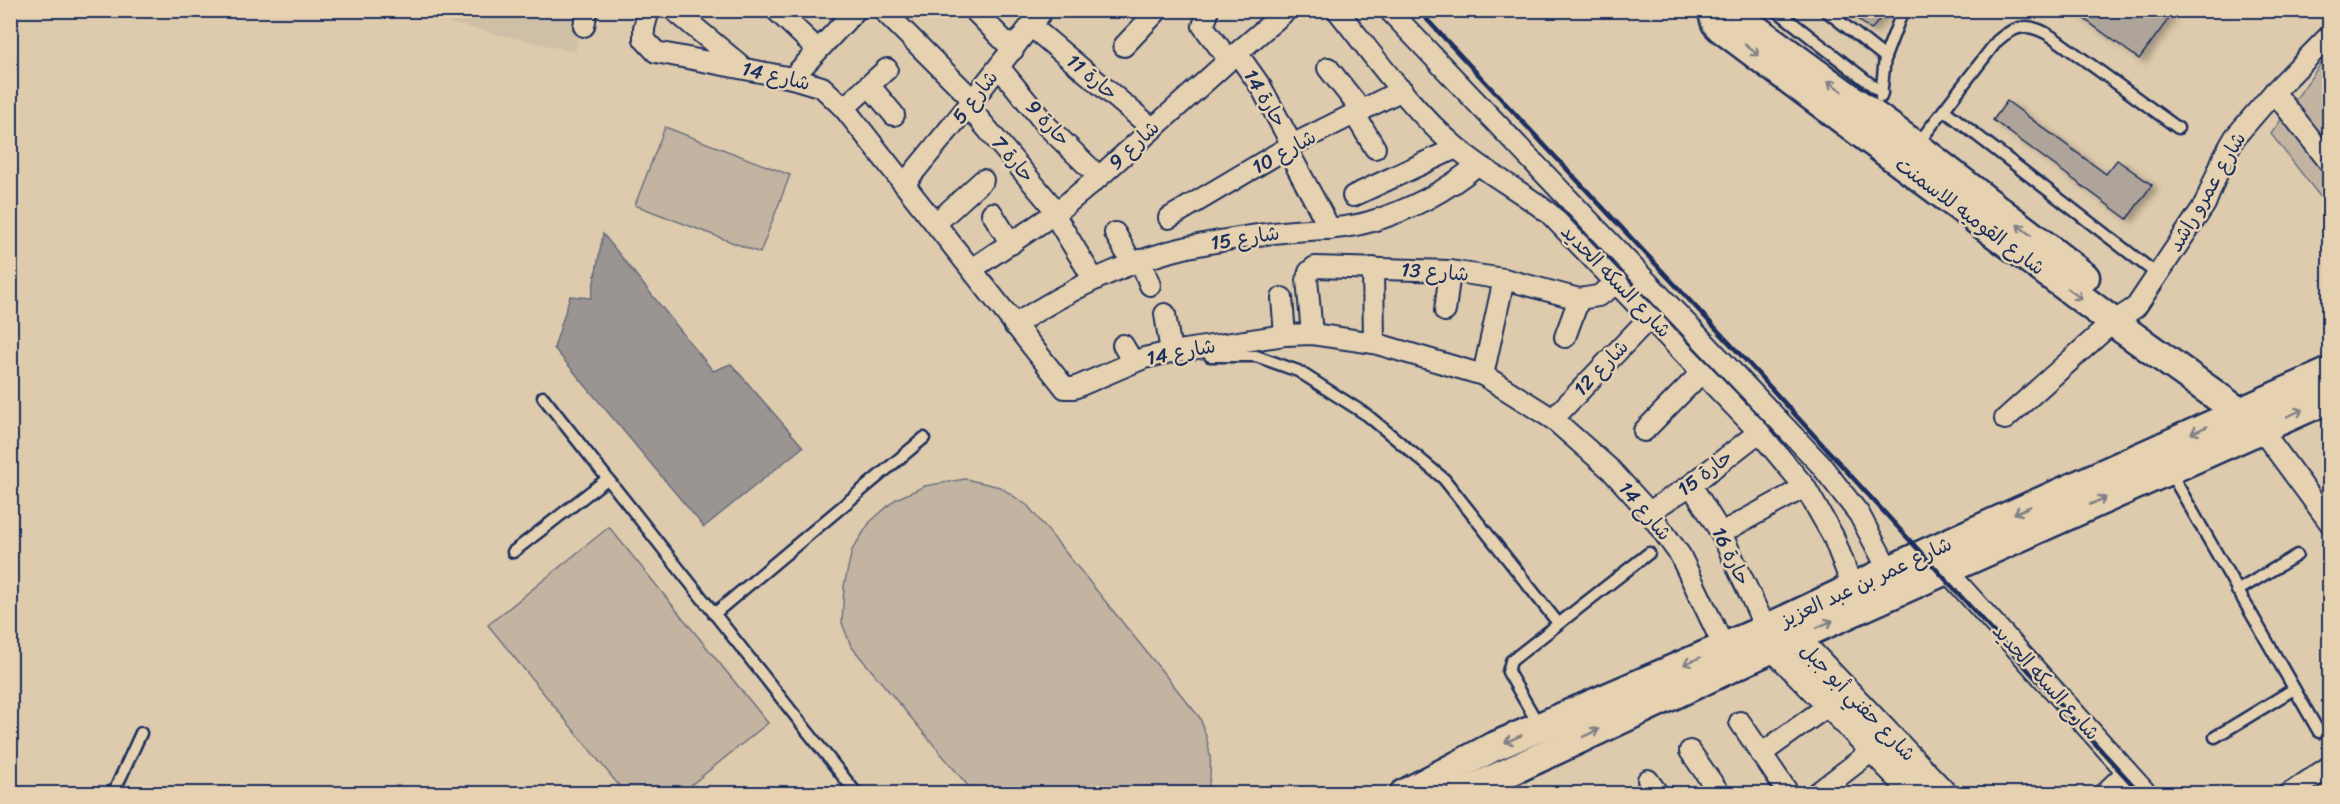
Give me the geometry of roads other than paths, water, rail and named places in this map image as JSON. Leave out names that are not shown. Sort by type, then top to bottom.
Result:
[{"type":"main road","name":"شارع القوميه للاسمنت","points":[[1712,10],[1716,23],[1721,28],[1872,114],[2122,317],[2251,415]]},
{"type":"main road","name":"شارع القوميه للاسمنت","points":[[1727,10],[1916,146],[2122,317]]},
{"type":"main road","name":"شارع عمر بن عبد العزيز","points":[[1475,790],[1778,638],[1946,570],[1968,547],[2251,415],[2330,372]]},
{"type":"main road","name":"شارع عمر بن عبد العزيز","points":[[1404,794],[1491,748],[1724,647],[1778,638],[1853,588],[1889,571],[1968,547],[2168,470],[2251,415],[2330,398]]},
{"type":"street","name":"شارع 14","points":[[649,10],[644,28],[644,39],[656,52],[742,67],[822,87],[844,108],[905,183],[1065,388],[1070,389],[1128,353],[1171,352],[1286,335],[1312,334],[1374,343],[1483,375],[1553,419],[1611,470],[1649,512],[1680,555],[1724,647]]},
{"type":"street","points":[[674,10],[742,67]]},
{"type":"street","points":[[776,10],[818,50]]},
{"type":"street","points":[[792,78],[856,10]]},
{"type":"street","name":"حارة 7","points":[[883,10],[971,103],[1055,213],[1094,279]]},
{"type":"street","points":[[974,10],[1013,50]]},
{"type":"street","name":"شارع 5","points":[[905,183],[1043,10]]},
{"type":"street","points":[[1124,46],[1158,10]]},
{"type":"street","name":"حارة 14","points":[[1203,10],[1207,16],[1203,26],[1261,87],[1330,229]]},
{"type":"street","name":"شارع 9","points":[[972,269],[1055,213],[1099,177],[1287,10]]},
{"type":"street","name":"شارع السكه الحديد","points":[[1337,10],[1425,119],[1477,165],[1527,195],[1550,214],[1759,432],[1804,487],[1833,536],[1853,588]]},
{"type":"street","name":"شارع السكه الحديد","points":[[1389,10],[1820,464],[1859,514],[1889,571]]},
{"type":"street","name":"حارة 11","points":[[1031,26],[1152,128]]},
{"type":"street","name":"شارع عمرو راشد","points":[[2005,419],[2141,301],[2205,204],[2224,156],[2235,137],[2274,92],[2330,35]]},
{"type":"street","name":"حارة 9","points":[[999,67],[1047,126],[1099,177]]},
{"type":"street","points":[[1328,68],[1359,113],[1375,148]]},
{"type":"street","points":[[844,108],[887,69]]},
{"type":"street","points":[[869,85],[894,115]]},
{"type":"street","name":"شارع 10","points":[[1169,218],[1290,147],[1402,90]]},
{"type":"street","points":[[2274,92],[2330,163]]},
{"type":"street","points":[[1353,196],[1456,148]]},
{"type":"street","name":"شارع 15","points":[[1014,325],[1094,279],[1136,261],[1234,239],[1282,232],[1330,229],[1369,222],[1436,194],[1477,165]]},
{"type":"street","points":[[936,223],[983,180]]},
{"type":"street","points":[[992,213],[1011,244]]},
{"type":"street","points":[[1115,233],[1150,285]]},
{"type":"street","name":"شارع 13","points":[[1312,334],[1307,279],[1309,272],[1315,267],[1322,266],[1450,271],[1504,279],[1579,299]]},
{"type":"street","points":[[1373,268],[1374,343]]},
{"type":"street","points":[[1445,311],[1450,271]]},
{"type":"street","points":[[1483,375],[1504,279]]},
{"type":"street","points":[[1565,337],[1579,299],[1598,296],[1618,283]]},
{"type":"street","points":[[1282,298],[1286,335]]},
{"type":"street","points":[[1164,314],[1171,352]]},
{"type":"street","name":"شارع 12","points":[[1553,419],[1650,317]]},
{"type":"street","points":[[1644,431],[1702,372]]},
{"type":"street","points":[[2251,415],[2330,523]]},
{"type":"street","name":"حارة 15","points":[[1649,512],[1691,485],[1759,432]]},
{"type":"street","name":"حارة 16","points":[[1691,485],[1721,533],[1778,638]]},
{"type":"street","points":[[1721,533],[1804,487]]},
{"type":"street","name":"شارع السكه الحديد","points":[[1946,570],[2147,794]]},
{"type":"street","name":"شارع حفني أبو جبل","points":[[1778,638],[1829,705],[1873,750],[1908,791]]},
{"type":"street","name":"شارع حفني أبو جبل","points":[[1778,638],[1945,794]]},
{"type":"street","points":[[1761,754],[1829,705]]},
{"type":"street","points":[[1740,722],[1789,794]]},
{"type":"street","points":[[1816,794],[1873,750]]},
{"type":"street","points":[[1690,751],[1720,794]]},
{"type":"street","points":[[2289,794],[2330,766]]},
{"type":"street","points":[[2104,794],[2127,772]]},
{"type":"lane","points":[[1776,10],[1872,114]]},
{"type":"lane","points":[[1825,10],[1886,57]]},
{"type":"lane","points":[[1872,114],[1886,57],[1903,10]]},
{"type":"lane","points":[[1916,146],[1997,41],[2009,30],[2024,26],[2040,29],[2054,38],[2178,128]]},
{"type":"lane","points":[[1944,110],[2158,275]]},
{"type":"lane","points":[[1210,356],[1256,356],[1298,370],[1367,415],[1444,479],[1558,623]]},
{"type":"lane","points":[[543,397],[856,794]]},
{"type":"lane","points":[[714,614],[924,438]]},
{"type":"lane","points":[[2168,470],[2319,732]]},
{"type":"lane","points":[[513,552],[608,478]]},
{"type":"lane","points":[[1540,727],[1508,672],[1515,656],[1649,553]]},
{"type":"lane","points":[[2237,591],[2297,555]]},
{"type":"lane","points":[[2215,737],[2294,689]]},
{"type":"lane","points":[[113,794],[141,733]]},
{"type":"railway","points":[[1418,10],[1750,365],[2141,794]]}]
